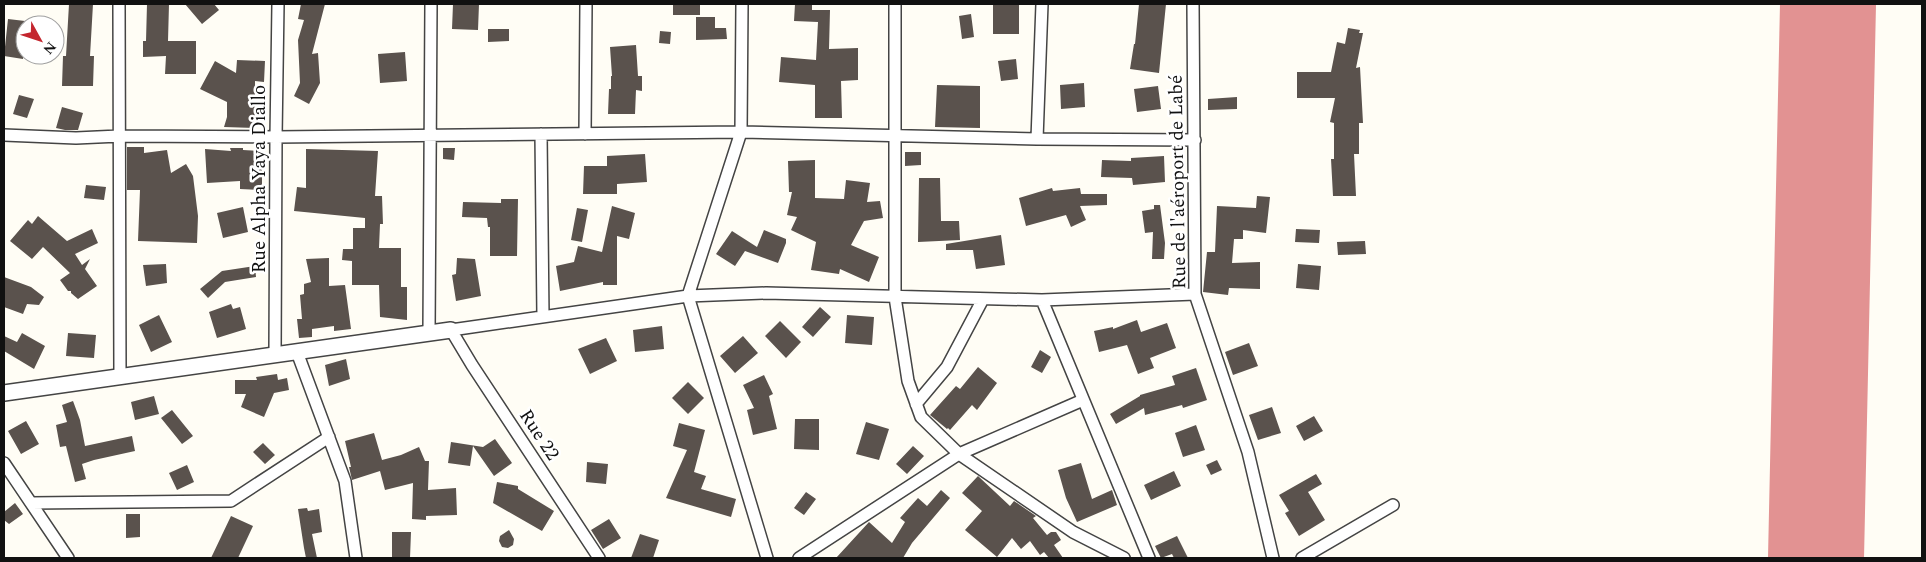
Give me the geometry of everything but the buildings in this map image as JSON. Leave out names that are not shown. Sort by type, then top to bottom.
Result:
[{"type":"street","points":[[119,4],[120,377]]},
{"type":"street","name":"Rue Alpha Yaya Diallo","points":[[276,355],[278,4]]},
{"type":"street","points":[[429,333],[431,4]]},
{"type":"street","points":[[585,134],[586,4]]},
{"type":"street","points":[[742,4],[741,132],[688,296],[767,558]]},
{"type":"street","points":[[895,4],[896,297],[908,381],[921,417],[959,454],[1073,532],[1124,558]]},
{"type":"street","points":[[1037,139],[1042,4]]},
{"type":"street","name":"Rue de l'aéroport de Labé","points":[[1193,4],[1195,294],[1248,452],[1273,558]]},
{"type":"street","points":[[4,136],[76,138],[119,136],[276,137],[741,132],[1037,139],[1195,140]]},
{"type":"street","points":[[541,134],[543,317]]},
{"type":"street","points":[[4,394],[688,296],[766,294],[1042,300],[1195,294]]},
{"type":"street","points":[[916,404],[947,367],[983,299]]},
{"type":"street","points":[[1042,300],[1149,558]]},
{"type":"street","name":"Rue 22","points":[[451,330],[599,558]]},
{"type":"street","points":[[297,352],[345,481],[356,558]]},
{"type":"street","points":[[799,558],[959,454],[1083,400]]},
{"type":"street","points":[[31,503],[231,501],[329,437]]},
{"type":"street","points":[[4,463],[68,558]]},
{"type":"street","points":[[1302,558],[1393,505]]},
{"type":"runway","points":[[1816,558],[1828,4]]}]
